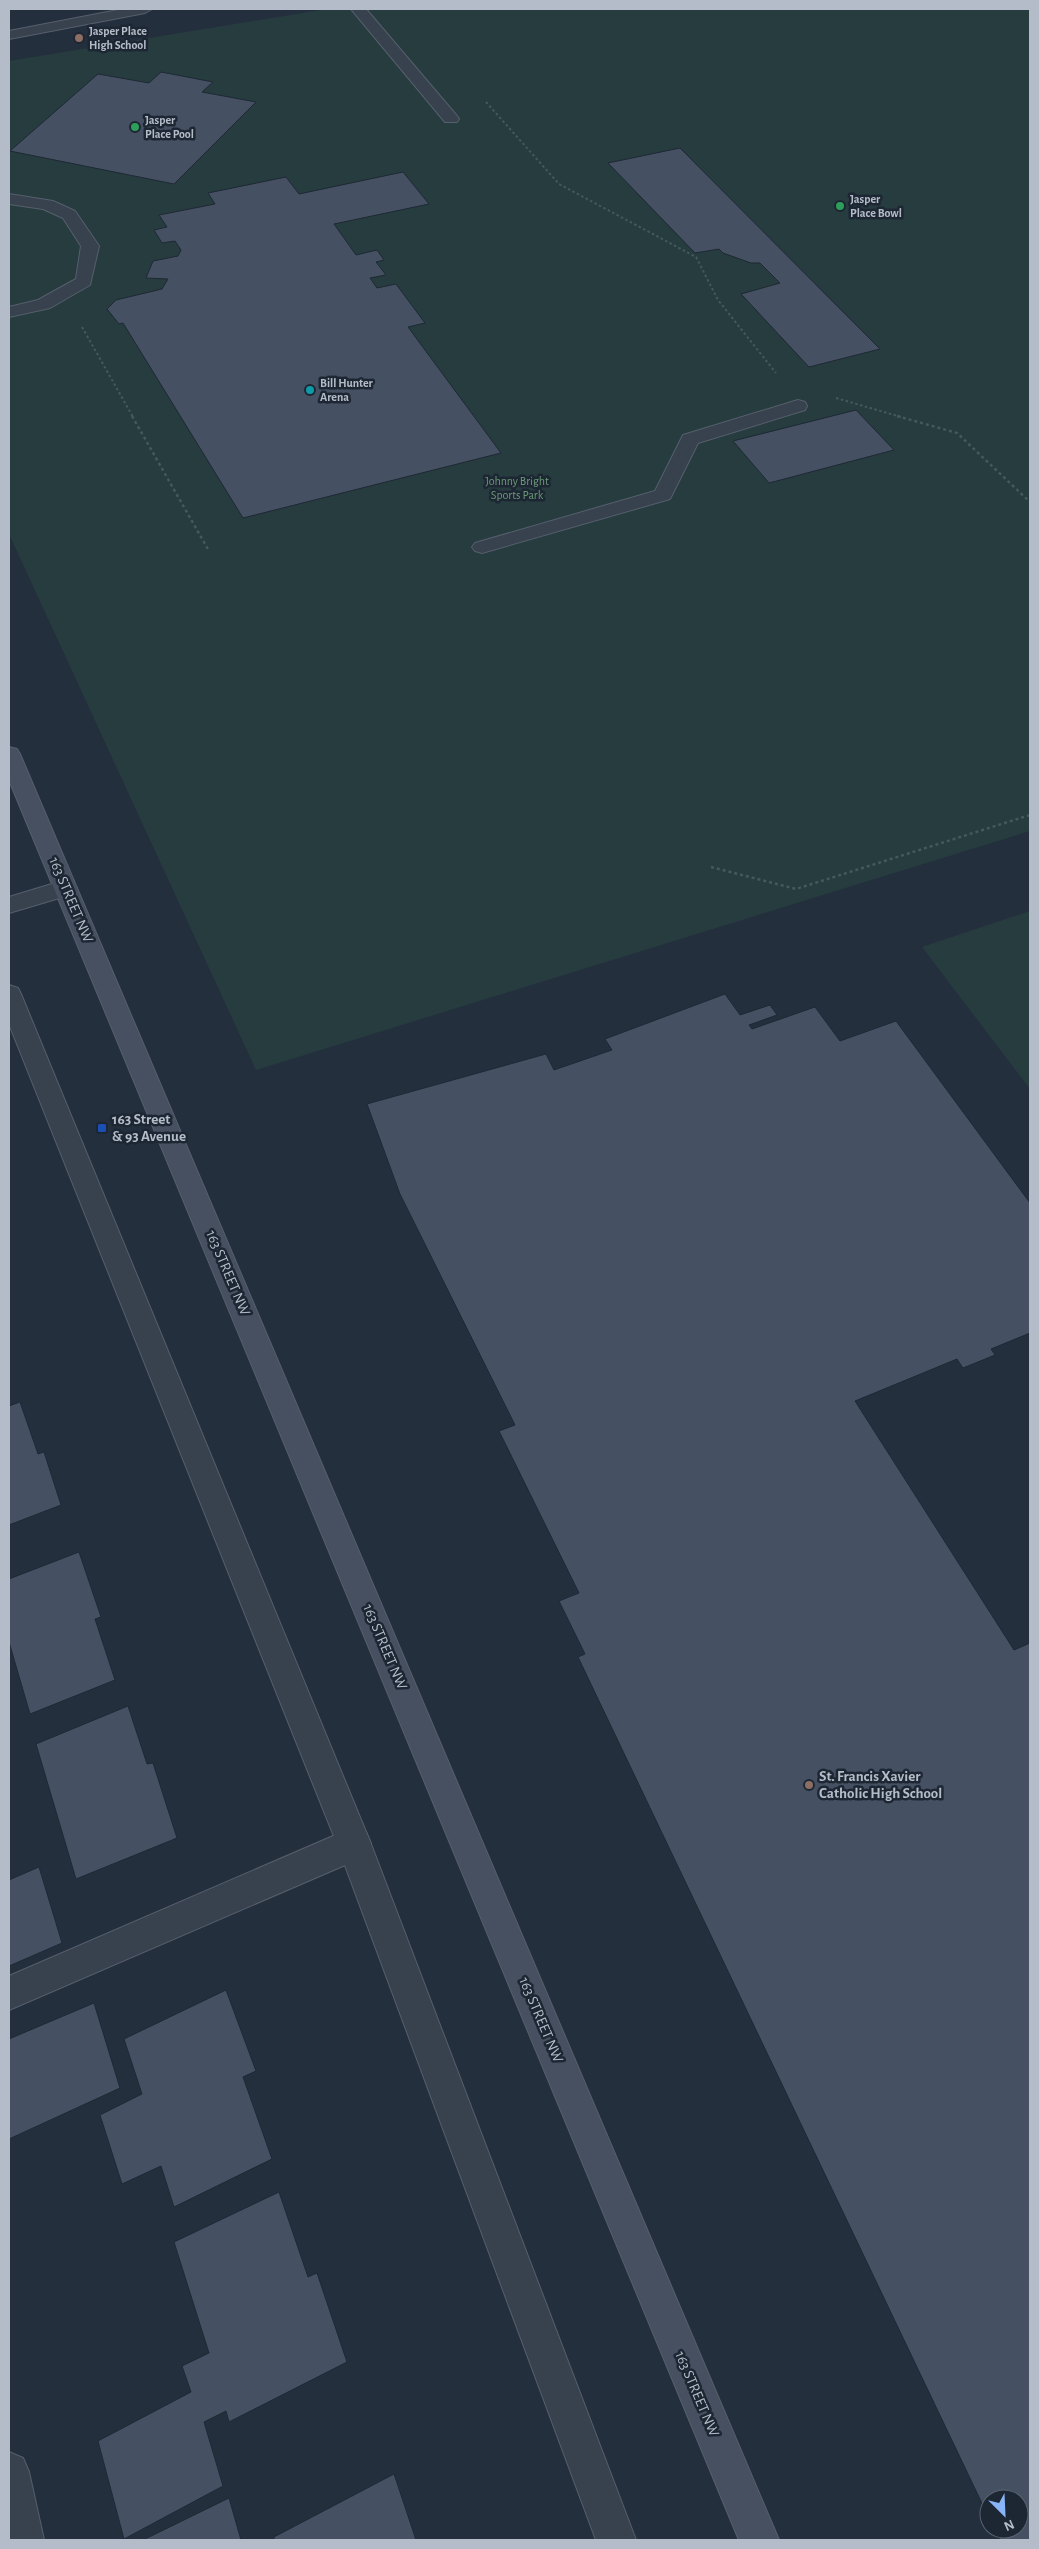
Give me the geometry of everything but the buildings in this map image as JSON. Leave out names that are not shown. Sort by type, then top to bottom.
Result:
[{"type":"main road","name":"163 STREET NW","points":[[9,754],[759,2540]]},
{"type":"street","points":[[9,35],[145,9]]},
{"type":"street","points":[[358,9],[451,120]]},
{"type":"street","points":[[9,199],[47,205],[69,215],[90,246],[84,281],[44,304],[9,312]]},
{"type":"street","points":[[482,547],[663,495],[690,439],[798,406]]},
{"type":"street","points":[[9,905],[65,888]]},
{"type":"street","points":[[9,994],[354,1844],[616,2540]]},
{"type":"street","points":[[9,1993],[354,1844]]},
{"type":"street","points":[[9,2472],[24,2540]]},
{"type":"path","points":[[559,184],[696,257],[718,300],[778,375]]},
{"type":"path","points":[[79,323],[209,552]]},
{"type":"path","points":[[829,396],[957,433],[1030,502]]},
{"type":"path","points":[[710,867],[796,889],[1030,815]]},
{"type":"green space","name":"Johnny Bright Sports Park","points":[[327,9],[1030,9],[1030,831],[256,1070],[9,534],[9,61]]},
{"type":"green space","points":[[1030,911],[1030,1089],[922,947]]},
{"type":"place","name":"Jasper Place High School","points":[[79,38]]},
{"type":"place","name":"Jasper Place Pool","points":[[135,127]]},
{"type":"place","name":"Jasper Place Bowl","points":[[840,206]]},
{"type":"place","name":"Bill Hunter Arena","points":[[310,390]]},
{"type":"place","name":"163 Street & 93 Avenue","points":[[102,1128]]},
{"type":"place","name":"St. Francis Xavier Catholic High School","points":[[809,1785]]}]
